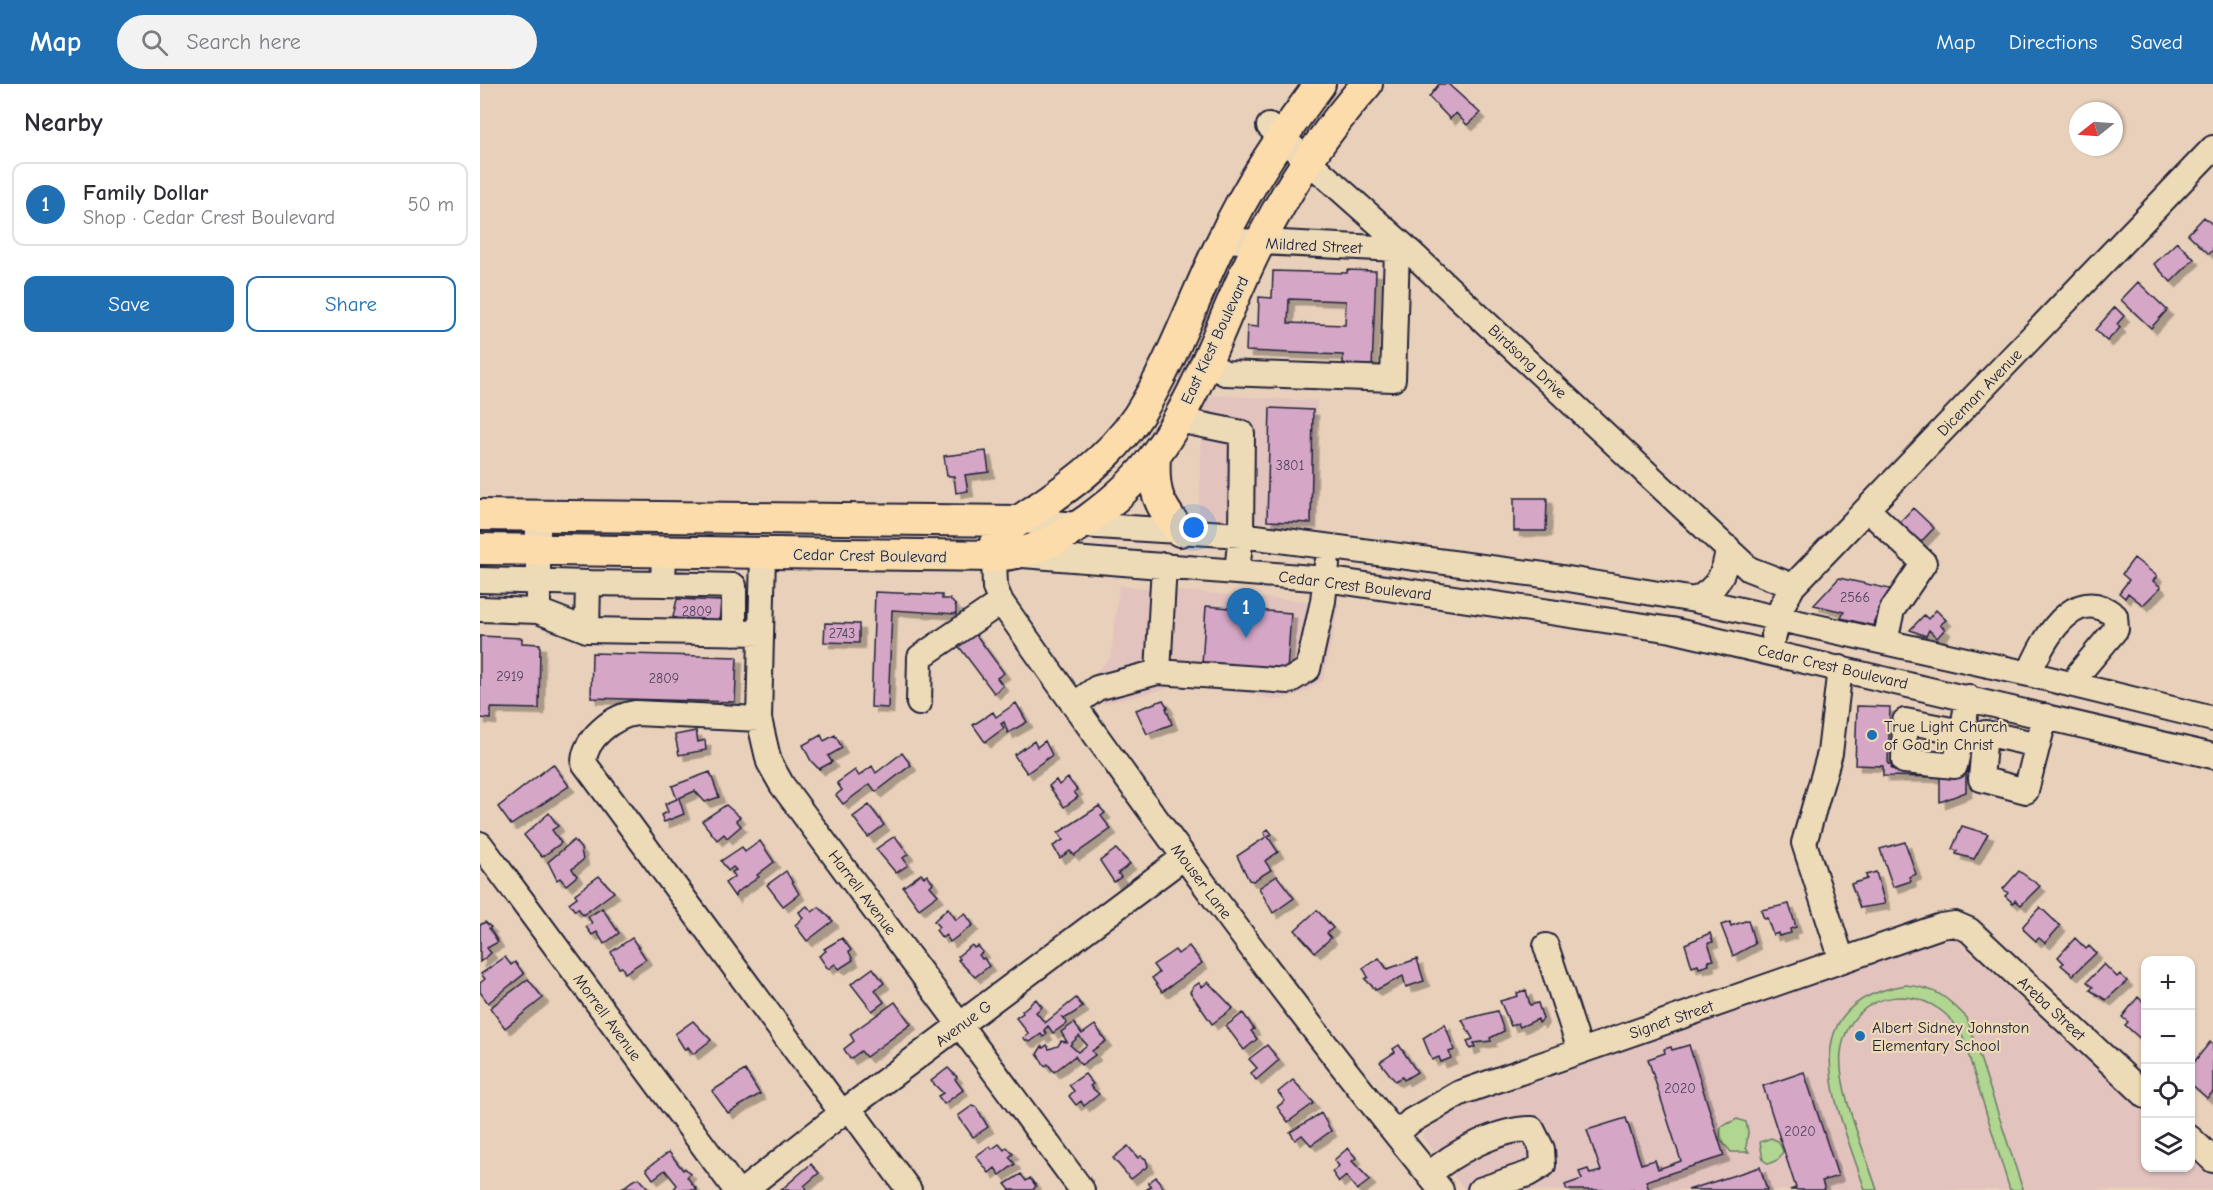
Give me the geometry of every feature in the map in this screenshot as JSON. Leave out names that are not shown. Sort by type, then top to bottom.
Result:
[{"type":"main road","name":"East Kiest Boulevard","points":[[1320,84],[1275,132],[1222,240],[1166,363],[1138,416],[1112,447],[1079,478],[1004,531],[995,543],[1008,555],[1062,537],[1081,525],[1127,487],[1155,456],[1178,420],[1259,243],[1309,160],[1367,84]]},
{"type":"main road","points":[[1155,456],[1154,485],[1162,509],[1180,531]]},
{"type":"main road","name":"Cedar Crest Boulevard","points":[[480,515],[1018,521]]},
{"type":"main road","points":[[763,554],[764,518]]},
{"type":"main road","name":"Cedar Crest Boulevard","points":[[480,549],[1008,555]]},
{"type":"street","name":"Birdsong Drive","points":[[1275,132],[1309,160],[1401,248],[1749,569],[1793,586]]},
{"type":"street","name":"Diceman Avenue","points":[[1769,651],[1778,619],[1793,586],[2213,148]]},
{"type":"street","name":"Mildred Street","points":[[1222,240],[1401,248]]},
{"type":"street","points":[[1204,362],[1226,373],[1393,379],[1401,248]]},
{"type":"street","points":[[1178,420],[1242,433],[1241,535],[1238,571]]},
{"type":"street","points":[[1867,509],[1924,563],[1892,610],[1885,641]]},
{"type":"street","points":[[538,516],[538,610]]},
{"type":"street","name":"Cedar Crest Boulevard","points":[[1018,521],[1241,535],[1544,575],[1695,600],[2029,674],[2213,719]]},
{"type":"street","points":[[1074,705],[1097,688],[1158,672],[1289,681],[1308,669],[1329,547]]},
{"type":"street","points":[[1695,600],[1713,589],[1722,577],[1728,548]]},
{"type":"street","points":[[663,584],[664,552]]},
{"type":"street","name":"Harrell Avenue","points":[[763,554],[759,719],[769,762],[782,785],[1082,1190]]},
{"type":"street","name":"Cedar Crest Boulevard","points":[[1008,555],[1164,565],[1325,579],[1672,630],[1968,697],[2213,756]]},
{"type":"street","name":"Mouser Lane","points":[[1008,555],[995,588],[1001,602],[1184,857],[1435,1182]]},
{"type":"street","points":[[1158,672],[1164,565]]},
{"type":"street","points":[[480,580],[734,586],[734,633]]},
{"type":"street","points":[[586,630],[588,583]]},
{"type":"street","points":[[919,703],[920,657],[1001,602]]},
{"type":"street","points":[[2029,674],[2047,638],[2061,619],[2086,606],[2105,608],[2115,616],[2116,629],[2087,663],[2074,685]]},
{"type":"street","points":[[480,609],[538,610],[586,630],[761,633]]},
{"type":"street","points":[[1840,668],[1830,753],[1804,843],[1842,960]]},
{"type":"street","points":[[1962,732],[1968,697]]},
{"type":"street","points":[[759,719],[624,714],[616,718],[589,744],[584,754],[584,763],[845,1111],[909,1190]]},
{"type":"street","points":[[2038,745],[2045,716]]},
{"type":"street","name":"Morrell Avenue","points":[[480,844],[736,1190]]},
{"type":"street","name":"Avenue G","points":[[744,1190],[845,1111],[1184,857]]},
{"type":"street","name":"Signet Street","points":[[1397,1134],[1411,1121],[1460,1093],[1941,926],[1955,924]]},
{"type":"street","name":"Areba Street","points":[[1955,924],[1969,930],[2141,1092]]},
{"type":"street","points":[[1546,946],[1580,1050]]},
{"type":"street","points":[[1435,1182],[1456,1153],[1519,1128],[1532,1129],[1542,1149],[1543,1165],[1528,1174],[1480,1190]]},
{"type":"street","points":[[2195,1143],[2213,1160]]},
{"type":"shaded area","points":[[1210,395],[1317,401],[1315,527],[1199,517],[1203,405]]},
{"type":"shaded area","points":[[1119,586],[1339,604],[1323,680],[1305,692],[1279,700],[1191,683],[1104,704],[1086,682],[1111,657]]},
{"type":"shaded area","name":"Albert Sidney Johnston Elementary School","points":[[1953,936],[2141,1109],[2141,1172],[2195,1172],[2195,1158],[2213,1175],[2213,1190],[1465,1190],[1422,1136],[1441,1115],[1485,1096],[1926,942]]},
{"type":"green space","points":[[1906,985],[1925,988],[1940,994],[1967,1018],[2023,1190],[2010,1190],[1963,1037],[1949,1018],[1932,1005],[1913,998],[1894,997],[1875,1002],[1859,1014],[1847,1030],[1841,1053],[1843,1084],[1877,1190],[1865,1190],[1835,1097],[1830,1066],[1833,1038],[1844,1014],[1868,996]]},
{"type":"green space","points":[[1737,1119],[1746,1122],[1748,1132],[1746,1148],[1749,1152],[1731,1152],[1720,1139],[1721,1127]]},
{"type":"green space","points":[[1771,1138],[1778,1141],[1783,1151],[1779,1159],[1769,1164],[1763,1160],[1760,1142]]},
{"type":"building","points":[[1439,84],[1448,84],[1480,113],[1467,125],[1456,113],[1450,119],[1429,97]]},
{"type":"building","points":[[2204,217],[2213,225],[2213,250],[2209,254],[2188,234]]},
{"type":"building","points":[[2177,242],[2194,259],[2171,282],[2154,264]]},
{"type":"building","points":[[1347,270],[1376,271],[1372,369],[1343,367],[1343,355],[1246,351],[1247,326],[1258,327],[1259,297],[1272,298],[1273,271],[1347,273]],"holes":[[[1289,299],[1346,301],[1345,325],[1288,323]]]},
{"type":"building","points":[[2138,282],[2167,310],[2151,328],[2121,300]]},
{"type":"building","points":[[2115,307],[2124,316],[2117,324],[2120,328],[2107,341],[2095,330]]},
{"type":"building","points":[[1270,408],[1313,410],[1311,523],[1267,521]]},
{"type":"building","points":[[986,451],[989,472],[965,475],[968,491],[956,493],[954,476],[947,476],[944,456]]},
{"type":"building","points":[[1514,498],[1547,498],[1546,531],[1514,531]]},
{"type":"building","points":[[1913,508],[1934,528],[1918,545],[1897,525]]},
{"type":"building","points":[[2134,558],[2157,576],[2153,581],[2161,587],[2143,605],[2128,593],[2125,598],[2119,593],[2129,580],[2122,574]]},
{"type":"building","points":[[1839,578],[1890,589],[1882,622],[1875,620],[1874,626],[1841,618],[1844,612],[1814,605]]},
{"type":"building","points":[[875,592],[942,595],[942,599],[950,599],[956,606],[956,614],[892,610],[888,708],[871,707]]},
{"type":"building","points":[[677,599],[721,601],[719,623],[676,621],[673,617]]},
{"type":"building","points":[[1206,606],[1291,613],[1287,671],[1202,664]]},
{"type":"building","points":[[1936,610],[1946,620],[1940,625],[1945,629],[1937,638],[1929,630],[1926,636],[1910,630],[1924,615],[1928,619]]},
{"type":"building","points":[[825,623],[859,624],[859,643],[824,642]]},
{"type":"building","points":[[974,632],[1004,673],[997,678],[1003,686],[994,693],[957,644]]},
{"type":"building","points":[[480,636],[522,638],[522,643],[540,644],[539,709],[491,708],[491,719],[480,718]]},
{"type":"building","points":[[592,653],[737,657],[735,702],[591,698]]},
{"type":"building","points":[[1163,700],[1168,708],[1166,708],[1172,724],[1147,734],[1136,710]]},
{"type":"building","points":[[1016,703],[1027,722],[1008,733],[1004,722],[1001,724],[1004,728],[985,742],[973,725],[993,712],[996,717]]},
{"type":"building","name":"True Light Church of God in Christ","points":[[1857,706],[1890,707],[1888,764],[1892,764],[1891,769],[1966,771],[1966,792],[1940,802],[1940,777],[1883,776],[1883,766],[1855,765]]},
{"type":"building","points":[[696,731],[698,742],[705,740],[706,750],[679,755],[675,735]]},
{"type":"building","points":[[821,735],[824,741],[835,735],[842,748],[828,756],[832,762],[819,769],[811,761],[803,745]]},
{"type":"building","points":[[1034,741],[1037,747],[1045,741],[1052,755],[1027,773],[1014,755]]},
{"type":"building","points":[[902,753],[911,765],[876,792],[870,784],[843,804],[836,795],[842,790],[837,783],[855,770],[859,776],[872,766],[876,773]]},
{"type":"building","points":[[553,764],[569,786],[511,825],[498,807]]},
{"type":"building","points":[[710,772],[719,797],[705,802],[695,791],[679,798],[684,814],[664,822],[661,815],[668,812],[665,804],[677,799],[672,786]]},
{"type":"building","points":[[1068,778],[1077,790],[1074,792],[1078,797],[1064,807],[1049,786],[1056,780],[1059,785]]},
{"type":"building","points":[[726,805],[740,817],[736,820],[741,826],[727,838],[724,834],[717,840],[702,821]]},
{"type":"building","points":[[869,805],[884,825],[868,837],[853,817]]},
{"type":"building","points":[[1099,806],[1105,813],[1101,816],[1111,829],[1074,855],[1070,851],[1060,858],[1053,846],[1063,840],[1058,833]]},
{"type":"building","points":[[549,813],[558,826],[552,830],[561,843],[542,857],[524,835]]},
{"type":"building","points":[[1962,826],[1988,834],[1974,859],[1956,854],[1957,851],[1952,849]]},
{"type":"building","points":[[1268,829],[1272,834],[1268,837],[1278,852],[1265,861],[1271,870],[1253,881],[1249,880],[1237,856],[1266,837],[1264,833]]},
{"type":"building","points":[[895,836],[908,854],[903,858],[908,865],[896,873],[876,849]]},
{"type":"building","points":[[574,840],[581,849],[583,860],[572,869],[577,876],[566,885],[560,878],[557,880],[548,862]]},
{"type":"building","points":[[760,841],[774,862],[757,875],[759,877],[736,893],[735,897],[725,883],[735,876],[732,872],[736,870],[733,867],[728,871],[721,861],[742,847],[745,852]]},
{"type":"building","points":[[1905,842],[1916,874],[1909,877],[1911,881],[1893,887],[1880,849]]},
{"type":"building","points":[[1116,849],[1130,864],[1118,873],[1121,877],[1114,882],[1100,861]]},
{"type":"building","points":[[786,871],[799,894],[783,906],[767,885]]},
{"type":"building","points":[[2019,871],[2040,886],[2021,905],[2015,900],[2013,903],[2005,896],[2008,893],[2003,889]]},
{"type":"building","points":[[1876,872],[1885,904],[1860,908],[1851,884],[1867,879],[1866,875]]},
{"type":"building","points":[[921,874],[924,877],[927,875],[933,883],[930,886],[938,895],[919,909],[903,887]]},
{"type":"building","points":[[599,876],[614,892],[583,915],[578,908],[575,911],[569,903],[577,897],[575,894]]},
{"type":"building","points":[[1277,876],[1294,898],[1273,913],[1259,888]]},
{"type":"building","points":[[1789,904],[1796,927],[1790,929],[1791,933],[1773,935],[1767,918],[1764,919],[1761,910]]},
{"type":"building","points":[[807,906],[812,912],[819,907],[833,921],[807,941],[795,925],[803,918],[799,912]]},
{"type":"building","points":[[2040,907],[2060,926],[2045,943],[2039,938],[2036,941],[2024,930],[2023,926]]},
{"type":"building","points":[[602,908],[619,933],[604,944],[597,932],[592,935],[586,927],[592,923],[588,917]]},
{"type":"building","points":[[948,908],[956,920],[965,913],[973,925],[950,942],[946,935],[942,938],[936,930],[939,927],[934,921]]},
{"type":"building","points":[[1317,910],[1333,928],[1327,933],[1331,938],[1315,952],[1295,930]]},
{"type":"building","points":[[1748,920],[1755,944],[1733,956],[1721,925],[1730,922],[1731,926]]},
{"type":"building","points":[[485,922],[491,927],[489,928],[498,942],[487,948],[491,953],[480,962],[480,925]]},
{"type":"building","points":[[1710,933],[1713,942],[1708,943],[1714,960],[1708,961],[1709,965],[1699,968],[1698,965],[1692,967],[1685,944]]},
{"type":"building","points":[[632,938],[646,959],[625,973],[622,967],[619,968],[611,952]]},
{"type":"building","points":[[842,938],[851,950],[849,952],[853,960],[839,969],[835,964],[828,969],[819,956],[826,951],[824,949]]},
{"type":"building","points":[[2075,938],[2086,949],[2089,946],[2096,953],[2073,975],[2061,965],[2064,963],[2058,957]]},
{"type":"building","points":[[972,945],[974,948],[978,946],[983,952],[979,955],[989,966],[975,977],[958,960],[960,959],[958,956]]},
{"type":"building","points":[[1189,946],[1202,963],[1162,992],[1152,978],[1159,973],[1153,965],[1175,950],[1178,954]]},
{"type":"building","points":[[505,957],[511,965],[515,962],[524,974],[488,1003],[480,992],[480,983],[485,979],[481,974]]},
{"type":"building","points":[[1379,958],[1387,969],[1417,959],[1424,981],[1406,987],[1403,976],[1376,990],[1365,979],[1368,977],[1363,968]]},
{"type":"building","points":[[2104,964],[2117,977],[2120,974],[2127,981],[2106,1000],[2090,990],[2093,987],[2087,982]]},
{"type":"building","points":[[873,968],[884,983],[875,990],[884,1002],[872,1011],[851,984]]},
{"type":"building","points":[[528,979],[543,998],[505,1028],[490,1008]]},
{"type":"building","points":[[1208,982],[1233,1008],[1212,1024],[1190,992],[1199,983],[1202,987]]},
{"type":"building","points":[[1526,990],[1530,1005],[1538,1003],[1543,1019],[1539,1023],[1538,1019],[1520,1027],[1518,1023],[1511,1026],[1500,1001],[1518,996],[1517,993]]},
{"type":"building","points":[[2138,997],[2141,1000],[2141,1039],[2125,1025],[2128,1022],[2122,1017]]},
{"type":"building","points":[[1076,998],[1083,1007],[1066,1018],[1062,1017],[1067,1023],[1053,1033],[1048,1026],[1044,1030],[1047,1034],[1043,1037],[1041,1034],[1030,1042],[1023,1038],[1029,1034],[1016,1018],[1036,999],[1042,1007],[1036,1012],[1045,1023]]},
{"type":"building","points":[[895,1002],[911,1024],[866,1057],[861,1051],[850,1059],[844,1049],[854,1041],[850,1034]]},
{"type":"building","points":[[1497,1011],[1504,1031],[1490,1038],[1491,1041],[1474,1043],[1475,1047],[1470,1049],[1467,1041],[1473,1039],[1462,1020]]},
{"type":"building","points":[[1243,1013],[1254,1029],[1251,1031],[1257,1039],[1244,1050],[1226,1026]]},
{"type":"building","points":[[693,1021],[711,1040],[693,1054],[688,1047],[685,1050],[675,1034]]},
{"type":"building","points":[[1074,1023],[1082,1034],[1095,1025],[1106,1041],[1092,1051],[1095,1055],[1081,1065],[1075,1056],[1054,1072],[1048,1064],[1045,1066],[1037,1054],[1042,1046],[1043,1048],[1047,1045],[1049,1049],[1058,1046],[1061,1041],[1067,1042],[1061,1032]],"holes":[[[1079,1036],[1087,1045],[1078,1052],[1070,1045]]]},
{"type":"building","points":[[1445,1024],[1454,1050],[1449,1052],[1451,1058],[1441,1062],[1439,1057],[1432,1060],[1423,1038]]},
{"type":"building","points":[[2210,1042],[2213,1045],[2213,1092],[2207,1098],[2195,1087],[2195,1061]]},
{"type":"building","points":[[1267,1045],[1279,1060],[1256,1080],[1251,1073],[1257,1068],[1249,1059]]},
{"type":"building","points":[[1399,1045],[1417,1072],[1404,1080],[1402,1077],[1395,1081],[1380,1062],[1395,1052],[1393,1049]]},
{"type":"building","points":[[1689,1045],[1724,1156],[1646,1181],[1649,1190],[1567,1190],[1565,1185],[1582,1179],[1579,1172],[1588,1169],[1590,1174],[1601,1171],[1587,1130],[1626,1118],[1641,1164],[1655,1160],[1658,1169],[1681,1161],[1648,1059],[1665,1053],[1664,1049],[1671,1047],[1672,1050]]},
{"type":"building","points":[[948,1068],[957,1077],[955,1079],[963,1090],[944,1104],[938,1096],[943,1093],[931,1081]]},
{"type":"building","points":[[745,1070],[760,1094],[728,1113],[712,1091]]},
{"type":"building","points":[[1804,1072],[1838,1176],[1822,1181],[1825,1190],[1790,1190],[1796,1188],[1763,1086]]},
{"type":"building","points":[[1085,1074],[1093,1084],[1090,1086],[1099,1094],[1084,1106],[1081,1101],[1076,1105],[1069,1096],[1074,1091],[1069,1085]]},
{"type":"building","points":[[1293,1080],[1314,1103],[1288,1122],[1277,1107],[1285,1101],[1278,1092]]},
{"type":"building","points":[[972,1106],[976,1107],[988,1127],[973,1137],[958,1116]]},
{"type":"building","points":[[1321,1113],[1331,1131],[1311,1145],[1302,1135],[1295,1140],[1290,1132]]},
{"type":"building","points":[[999,1144],[1004,1150],[1007,1147],[1013,1154],[1009,1157],[1015,1164],[1000,1175],[995,1168],[989,1173],[976,1156],[990,1146],[992,1149]]},
{"type":"building","points":[[1128,1146],[1138,1158],[1141,1156],[1146,1159],[1148,1166],[1131,1179],[1113,1158]]},
{"type":"building","points":[[1348,1148],[1356,1158],[1352,1161],[1370,1180],[1357,1190],[1346,1176],[1339,1182],[1332,1172],[1339,1166],[1334,1160]]},
{"type":"building","points":[[669,1152],[683,1170],[685,1168],[690,1174],[687,1177],[697,1190],[673,1190],[677,1185],[665,1170],[653,1179],[646,1169]]},
{"type":"building","points":[[811,1164],[819,1173],[804,1186],[807,1190],[781,1190]]},
{"type":"building","points":[[1760,1167],[1767,1190],[1688,1190]]},
{"type":"building","points":[[1021,1174],[1026,1181],[1030,1178],[1036,1186],[1033,1190],[1010,1190],[1005,1184]]},
{"type":"building","points":[[1156,1177],[1165,1190],[1146,1190],[1151,1186],[1148,1183]]},
{"type":"building","points":[[639,1178],[650,1190],[623,1188],[632,1181]]},
{"type":"place","name":"Family Dollar","points":[[1246,638]]},
{"type":"place","name":"True Light Church of God in Christ","points":[[1872,735]]},
{"type":"place","name":"Albert Sidney Johnston Elementary School","points":[[1860,1036]]}]
